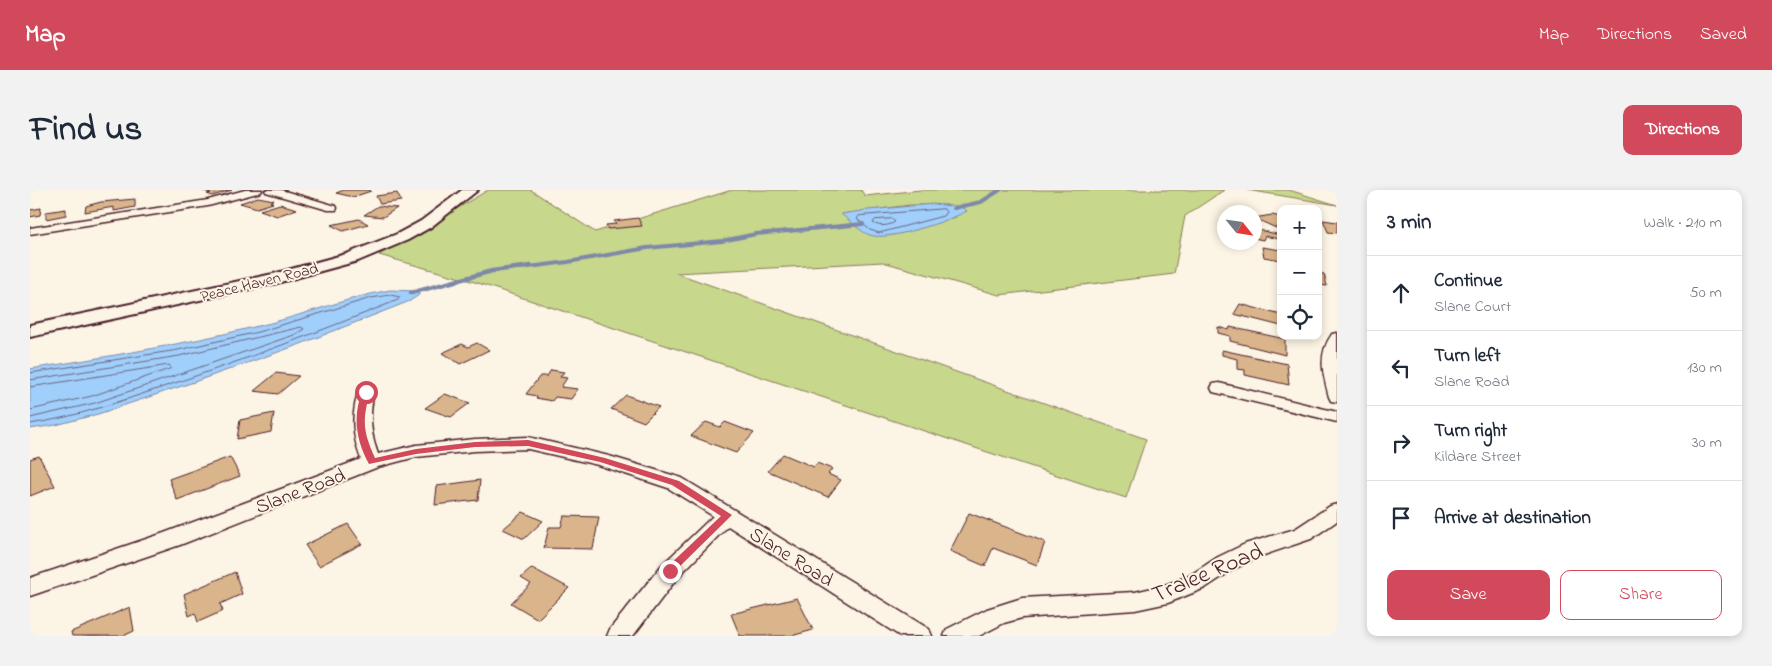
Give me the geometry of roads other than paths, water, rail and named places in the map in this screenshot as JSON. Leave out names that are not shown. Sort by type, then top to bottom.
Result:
[{"type":"main road","name":"Peace Haven Road","points":[[30,331],[138,310],[303,272],[352,257],[396,240],[424,226],[448,210],[471,190]]},
{"type":"street","points":[[30,231],[208,203],[257,190]]},
{"type":"street","points":[[270,190],[332,208]]},
{"type":"street","points":[[1337,337],[1329,351],[1332,377],[1337,396]]},
{"type":"street","points":[[1219,388],[1337,417]]},
{"type":"street","points":[[366,392],[360,414],[361,436],[372,462]]},
{"type":"street","name":"Slane Road","points":[[30,587],[172,539],[372,462],[416,451],[475,445],[528,443],[602,460],[675,483],[920,636]]},
{"type":"street","name":"Tralee Road","points":[[956,636],[996,616],[1022,608],[1061,604],[1107,604],[1135,601],[1168,594],[1197,582],[1226,563],[1253,550],[1303,534],[1337,511]]},
{"type":"street","points":[[619,636],[670,571],[727,515]]},
{"type":"water","points":[[933,204],[961,207],[967,211],[919,229],[878,236],[870,235],[863,231],[841,214],[868,210]]},
{"type":"water","points":[[390,290],[418,291],[419,295],[410,301],[298,345],[194,382],[98,414],[56,425],[30,429],[30,369],[142,350],[226,333],[271,323],[373,293]]},
{"type":"waterway","points":[[954,208],[981,202],[1000,190]]},
{"type":"waterway","points":[[521,268],[647,248],[722,241],[756,234],[863,224]]},
{"type":"waterway","points":[[411,293],[492,271],[531,266]]}]
